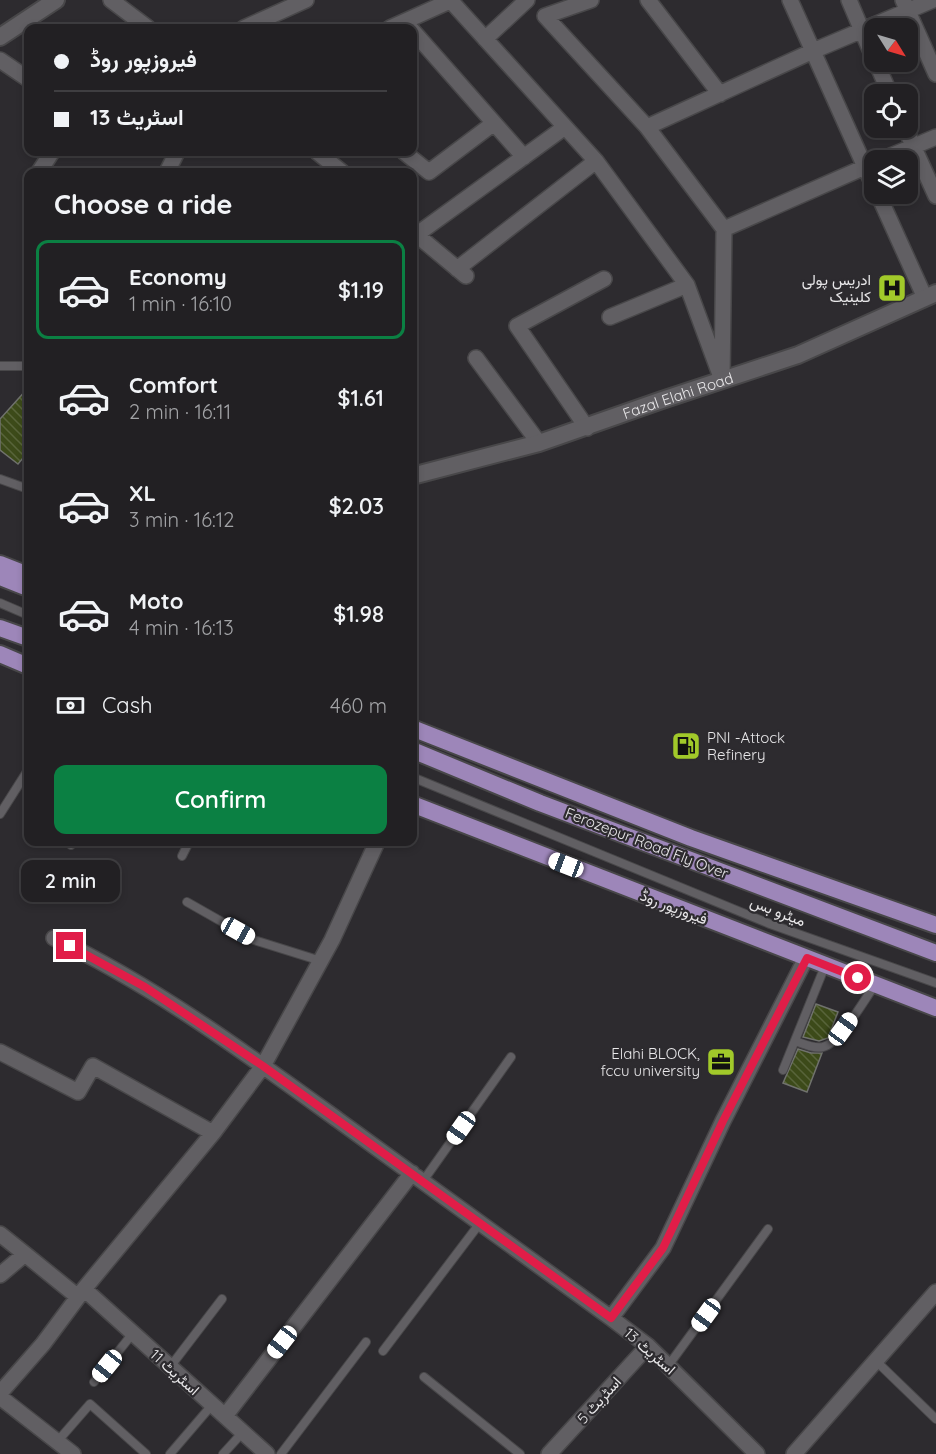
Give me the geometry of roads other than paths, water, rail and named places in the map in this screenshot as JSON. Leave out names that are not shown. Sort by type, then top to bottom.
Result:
[{"type":"main road","points":[[0,564],[24,573]]},
{"type":"main road","points":[[0,577],[24,586]]},
{"type":"main road","points":[[0,628],[24,637]]},
{"type":"main road","points":[[0,654],[24,664]]},
{"type":"main road","points":[[417,730],[691,838],[936,925]]},
{"type":"main road","name":"Ferozepur Road Fly Over","points":[[417,752],[540,803],[936,953]]},
{"type":"main road","name":"فیروزپور روڈ","points":[[417,806],[936,1008]]},
{"type":"street","points":[[0,37],[56,0]]},
{"type":"street","points":[[111,0],[143,24]]},
{"type":"street","points":[[253,24],[306,0]]},
{"type":"street","points":[[414,24],[450,0],[596,161],[687,285],[722,380]]},
{"type":"street","points":[[485,39],[529,0],[647,127],[724,229],[722,380]]},
{"type":"street","points":[[545,16],[591,0]]},
{"type":"street","points":[[648,0],[720,94]]},
{"type":"street","points":[[790,0],[864,153]]},
{"type":"street","points":[[849,0],[864,35]]},
{"type":"street","points":[[647,127],[862,30],[905,6],[933,0]]},
{"type":"street","points":[[905,6],[936,74]]},
{"type":"street","points":[[417,35],[524,157]]},
{"type":"street","points":[[0,60],[24,77]]},
{"type":"street","points":[[409,156],[429,172],[494,123]]},
{"type":"street","points":[[417,231],[565,127]]},
{"type":"street","points":[[906,150],[936,137]]},
{"type":"street","points":[[909,138],[936,196]]},
{"type":"street","points":[[322,156],[337,168]]},
{"type":"street","points":[[417,236],[462,273],[596,161]]},
{"type":"street","points":[[724,229],[864,168]]},
{"type":"street","points":[[883,204],[931,296]]},
{"type":"street","points":[[587,428],[517,326],[604,279]]},
{"type":"street","points":[[610,317],[687,285]]},
{"type":"street","name":"Fazal Elahi Road","points":[[417,475],[539,443],[798,356],[931,296]]},
{"type":"street","points":[[476,358],[539,443]]},
{"type":"street","points":[[73,1454],[56,1443],[0,1395],[213,1133],[263,1066],[332,940],[375,846]]},
{"type":"street","name":"اسٹریٹ 13","points":[[54,938],[86,953],[145,987],[263,1066],[611,1318],[648,1346],[749,1451]]},
{"type":"street","points":[[611,1318],[663,1248],[723,1121],[807,958]]},
{"type":"street","points":[[0,1052],[78,1092],[93,1066],[213,1133]]},
{"type":"street","points":[[225,1416],[417,1177]]},
{"type":"street","name":"اسٹریٹ 11","points":[[0,1234],[133,1334],[267,1454]]},
{"type":"street","points":[[0,1275],[25,1254]]},
{"type":"street","points":[[794,1454],[876,1361],[933,1302]]},
{"type":"street","name":"اسٹریٹ 5","points":[[549,1454],[648,1346]]},
{"type":"lane","points":[[0,366],[24,366]]},
{"type":"lane","points":[[0,479],[24,488]]},
{"type":"lane","points":[[0,603],[24,613]]},
{"type":"lane","points":[[0,814],[24,776]]},
{"type":"lane","name":"میٹرو بس","points":[[417,779],[770,924],[936,983]]},
{"type":"lane","points":[[182,856],[187,846]]},
{"type":"lane","points":[[187,902],[254,940],[321,961]]},
{"type":"lane","points":[[783,1070],[825,966]]},
{"type":"lane","points":[[795,1041],[811,1047],[828,1045],[843,1029],[875,985]]},
{"type":"lane","points":[[417,1177],[511,1057]]},
{"type":"lane","points":[[383,1351],[480,1223]]},
{"type":"lane","points":[[668,1366],[768,1229]]},
{"type":"lane","points":[[170,1367],[222,1299]]},
{"type":"lane","points":[[94,1382],[133,1334]]},
{"type":"lane","points":[[281,1454],[366,1342]]},
{"type":"lane","points":[[876,1361],[936,1419]]},
{"type":"lane","points":[[424,1377],[520,1454]]},
{"type":"lane","points":[[56,1443],[90,1404],[146,1454]]},
{"type":"lane","points":[[170,1454],[212,1405]]},
{"type":"lane","points":[[223,1454],[243,1432]]},
{"type":"place","name":"ادریس پولی کلینیک","points":[[892,288]]},
{"type":"place","name":"PNI -Attock Refinery","points":[[686,746]]},
{"type":"place","name":"Elahi BLOCK, fccu university","points":[[721,1062]]}]
